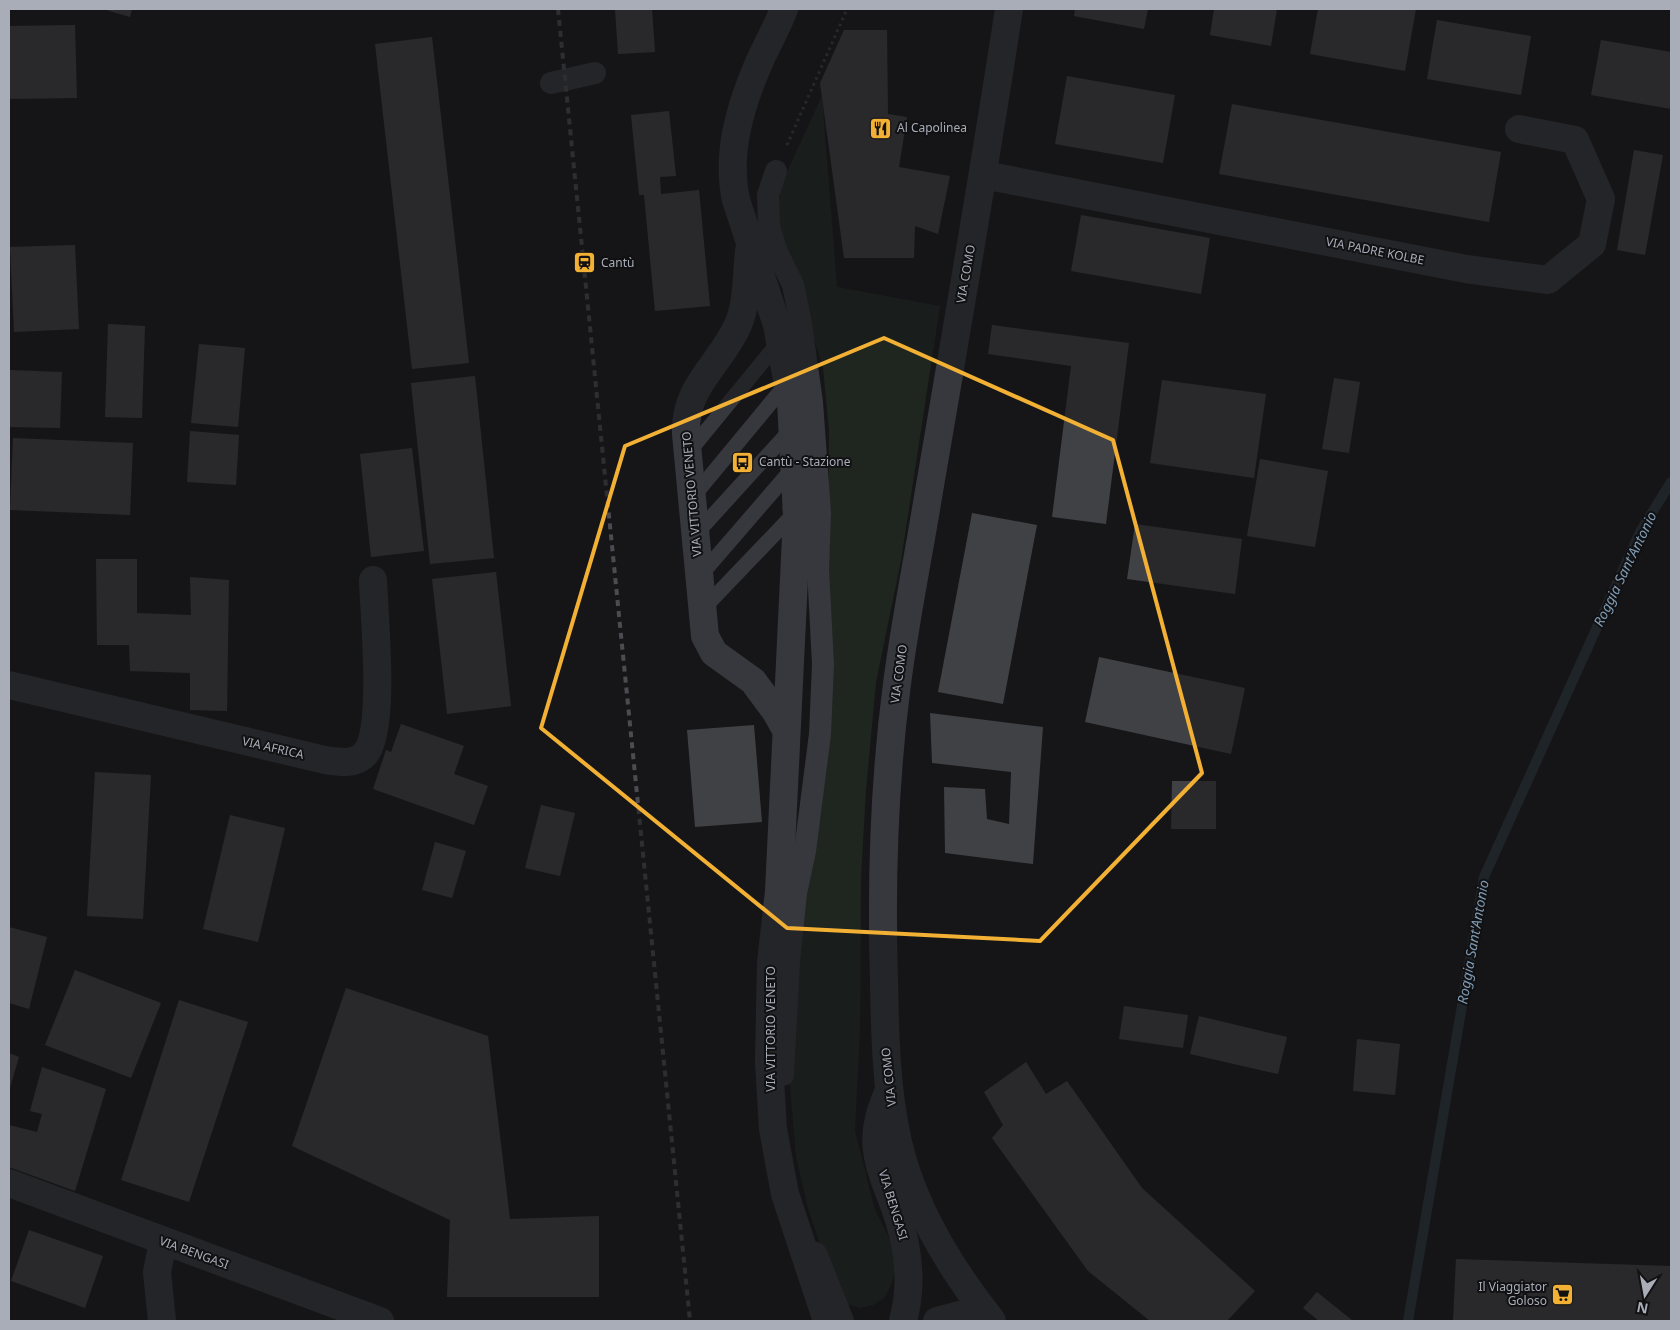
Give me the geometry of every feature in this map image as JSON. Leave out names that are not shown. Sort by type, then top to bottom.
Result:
[{"type":"street","name":"VIA VITTORIO VENETO","points":[[784,9],[757,67],[743,106],[732,151],[733,185],[777,325],[790,401],[797,516],[794,620],[786,730],[779,891],[771,963],[769,1062],[773,1129],[785,1194],[827,1321]]},
{"type":"street","name":"VIA COMO","points":[[989,1318],[940,1246],[919,1203],[899,1146],[888,1090],[886,1062],[882,871],[897,684],[984,175],[1009,9]]},
{"type":"street","points":[[551,83],[595,73]]},
{"type":"street","name":"VIA PADRE KOLBE","points":[[984,175],[1466,269],[1548,280],[1592,244],[1601,199],[1575,140],[1519,129]]},
{"type":"street","points":[[776,172],[768,196],[769,226],[776,250],[793,285],[801,324],[812,402],[820,513],[818,569],[823,664],[820,734],[805,851],[796,893],[789,961],[782,1056],[784,1107],[790,1163],[811,1241],[843,1321]]},
{"type":"street","name":"VIA VITTORIO VENETO","points":[[750,241],[744,302],[736,331],[694,392],[685,416],[705,636],[714,653],[753,681],[776,712],[786,730]]},
{"type":"street","name":"VIA AFRICA","points":[[9,685],[325,760],[354,761],[364,755],[372,744],[377,714],[373,580]]},
{"type":"street","name":"VIA BENGASI","points":[[888,1090],[876,1130],[877,1150],[909,1258],[909,1285],[903,1321]]},
{"type":"street","name":"VIA BENGASI","points":[[9,1183],[380,1321]]},
{"type":"street","points":[[162,1321],[157,1272],[164,1242]]},
{"type":"street","points":[[936,1321],[967,1313],[989,1318]]},
{"type":"lane","points":[[702,610],[791,516],[783,388],[753,265],[750,241]]},
{"type":"lane","points":[[688,454],[774,348]]},
{"type":"lane","points":[[692,498],[783,388]]},
{"type":"lane","points":[[695,535],[786,435]]},
{"type":"lane","points":[[699,578],[788,474]]},
{"type":"path","points":[[776,172],[847,9]]},
{"type":"highlighted area","points":[[884,338],[1113,440],[1202,773],[1040,941],[787,928],[541,728],[625,446]]},
{"type":"shaded area","points":[[822,96],[837,287],[940,306],[901,561],[876,682],[866,791],[861,877],[860,1029],[855,1131],[875,1210],[892,1244],[896,1270],[884,1298],[873,1305],[860,1308],[847,1304],[834,1283],[808,1209],[796,1156],[788,1063],[828,508],[829,431],[823,368],[778,222],[780,187]]},
{"type":"building","points":[[103,9],[132,9],[130,17]]},
{"type":"building","points":[[615,9],[652,9],[655,52],[618,54]]},
{"type":"building","points":[[1075,9],[1148,9],[1144,29],[1074,16]]},
{"type":"building","points":[[1214,9],[1277,9],[1271,46],[1210,35]]},
{"type":"building","points":[[1318,9],[1416,9],[1405,71],[1310,54]]},
{"type":"building","points":[[1437,20],[1531,36],[1521,95],[1427,79]]},
{"type":"building","points":[[75,25],[77,98],[9,99],[9,26]]},
{"type":"building","points":[[844,30],[887,30],[888,114],[907,117],[899,167],[950,176],[938,234],[915,226],[914,258],[844,258],[820,83]]},
{"type":"building","points":[[432,37],[469,363],[412,369],[375,44]]},
{"type":"building","points":[[1601,40],[1671,52],[1671,109],[1591,95]]},
{"type":"building","points":[[1067,76],[1175,95],[1163,163],[1055,144]]},
{"type":"building","points":[[1232,104],[1501,152],[1489,222],[1219,174]]},
{"type":"building","points":[[669,111],[676,176],[660,177],[661,194],[699,190],[710,306],[655,311],[644,195],[639,195],[631,115]]},
{"type":"building","points":[[1634,150],[1663,155],[1645,255],[1617,250]]},
{"type":"building","points":[[1081,215],[1210,238],[1201,294],[1071,271]]},
{"type":"building","points":[[75,245],[79,329],[14,332],[10,247]]},
{"type":"building","points":[[108,324],[145,326],[142,418],[105,417]]},
{"type":"building","points":[[992,325],[1129,343],[1106,524],[1052,517],[1071,366],[988,354]]},
{"type":"building","points":[[199,344],[245,348],[238,427],[191,423]]},
{"type":"building","points":[[9,370],[62,372],[60,428],[9,427]]},
{"type":"building","points":[[475,376],[494,558],[430,564],[411,383]]},
{"type":"building","points":[[1334,378],[1360,382],[1349,453],[1322,449]]},
{"type":"building","points":[[1162,380],[1266,394],[1254,478],[1150,463]]},
{"type":"building","points":[[190,431],[239,435],[236,485],[187,482]]},
{"type":"building","points":[[13,438],[133,443],[130,515],[10,510]]},
{"type":"building","points":[[412,448],[424,551],[371,557],[360,454]]},
{"type":"building","points":[[1260,459],[1328,471],[1315,547],[1247,536]]},
{"type":"building","points":[[972,513],[1037,525],[1003,704],[938,692]]},
{"type":"building","points":[[1135,524],[1242,539],[1235,594],[1127,579]]},
{"type":"building","points":[[96,559],[137,559],[137,613],[191,615],[190,577],[229,580],[227,711],[190,710],[190,673],[130,671],[129,645],[97,645]]},
{"type":"building","points":[[496,572],[511,706],[447,714],[432,579]]},
{"type":"building","points":[[1099,657],[1245,688],[1231,754],[1085,722]]},
{"type":"building","points":[[930,713],[1043,727],[1033,864],[945,853],[944,787],[985,789],[987,819],[1009,824],[1011,772],[932,763]]},
{"type":"building","points":[[401,724],[464,746],[454,774],[488,786],[474,825],[373,789],[386,750],[391,752]]},
{"type":"building","points":[[754,725],[762,822],[695,827],[687,730]]},
{"type":"building","points":[[95,772],[151,775],[143,919],[87,916]]},
{"type":"building","points":[[1172,781],[1216,781],[1216,829],[1171,829]]},
{"type":"building","points":[[541,805],[575,813],[560,876],[525,868]]},
{"type":"building","points":[[230,815],[285,828],[258,942],[203,929]]},
{"type":"building","points":[[435,842],[466,851],[452,898],[422,890]]},
{"type":"building","points":[[9,927],[47,937],[29,1009],[9,1003]]},
{"type":"building","points":[[75,970],[161,1003],[131,1078],[45,1045]]},
{"type":"building","points":[[346,988],[488,1036],[510,1219],[599,1216],[599,1297],[447,1297],[450,1220],[292,1146]]},
{"type":"building","points":[[179,1000],[248,1022],[189,1202],[121,1180]]},
{"type":"building","points":[[1124,1006],[1188,1015],[1183,1048],[1119,1039]]},
{"type":"building","points":[[1199,1016],[1287,1037],[1278,1074],[1190,1054]]},
{"type":"building","points":[[1357,1039],[1400,1044],[1395,1095],[1353,1091]]},
{"type":"building","points":[[9,1053],[19,1057],[9,1091]]},
{"type":"building","points":[[1026,1062],[1046,1094],[1067,1081],[1142,1188],[1255,1291],[1227,1321],[1150,1321],[1088,1271],[992,1138],[1003,1125],[984,1092]]},
{"type":"building","points":[[42,1067],[106,1089],[75,1191],[9,1167],[9,1125],[37,1132],[42,1114],[30,1111]]},
{"type":"building","points":[[29,1230],[103,1256],[85,1308],[11,1281]]},
{"type":"building","name":"Il Viaggiator Goloso","points":[[1456,1259],[1671,1266],[1671,1321],[1453,1321]]},
{"type":"building","points":[[1317,1292],[1353,1321],[1319,1321],[1303,1308]]},
{"type":"waterway","name":"Roggia Sant'Antonio","points":[[1408,1321],[1484,877],[1640,532],[1671,482]]},
{"type":"railway","points":[[558,9],[690,1321]]},
{"type":"place","name":"Al Capolinea","points":[[881,128]]},
{"type":"place","name":"Cantù","points":[[585,263]]},
{"type":"place","name":"Cantù - Stazione","points":[[743,462]]},
{"type":"place","name":"Il Viaggiator Goloso","points":[[1563,1294]]}]
